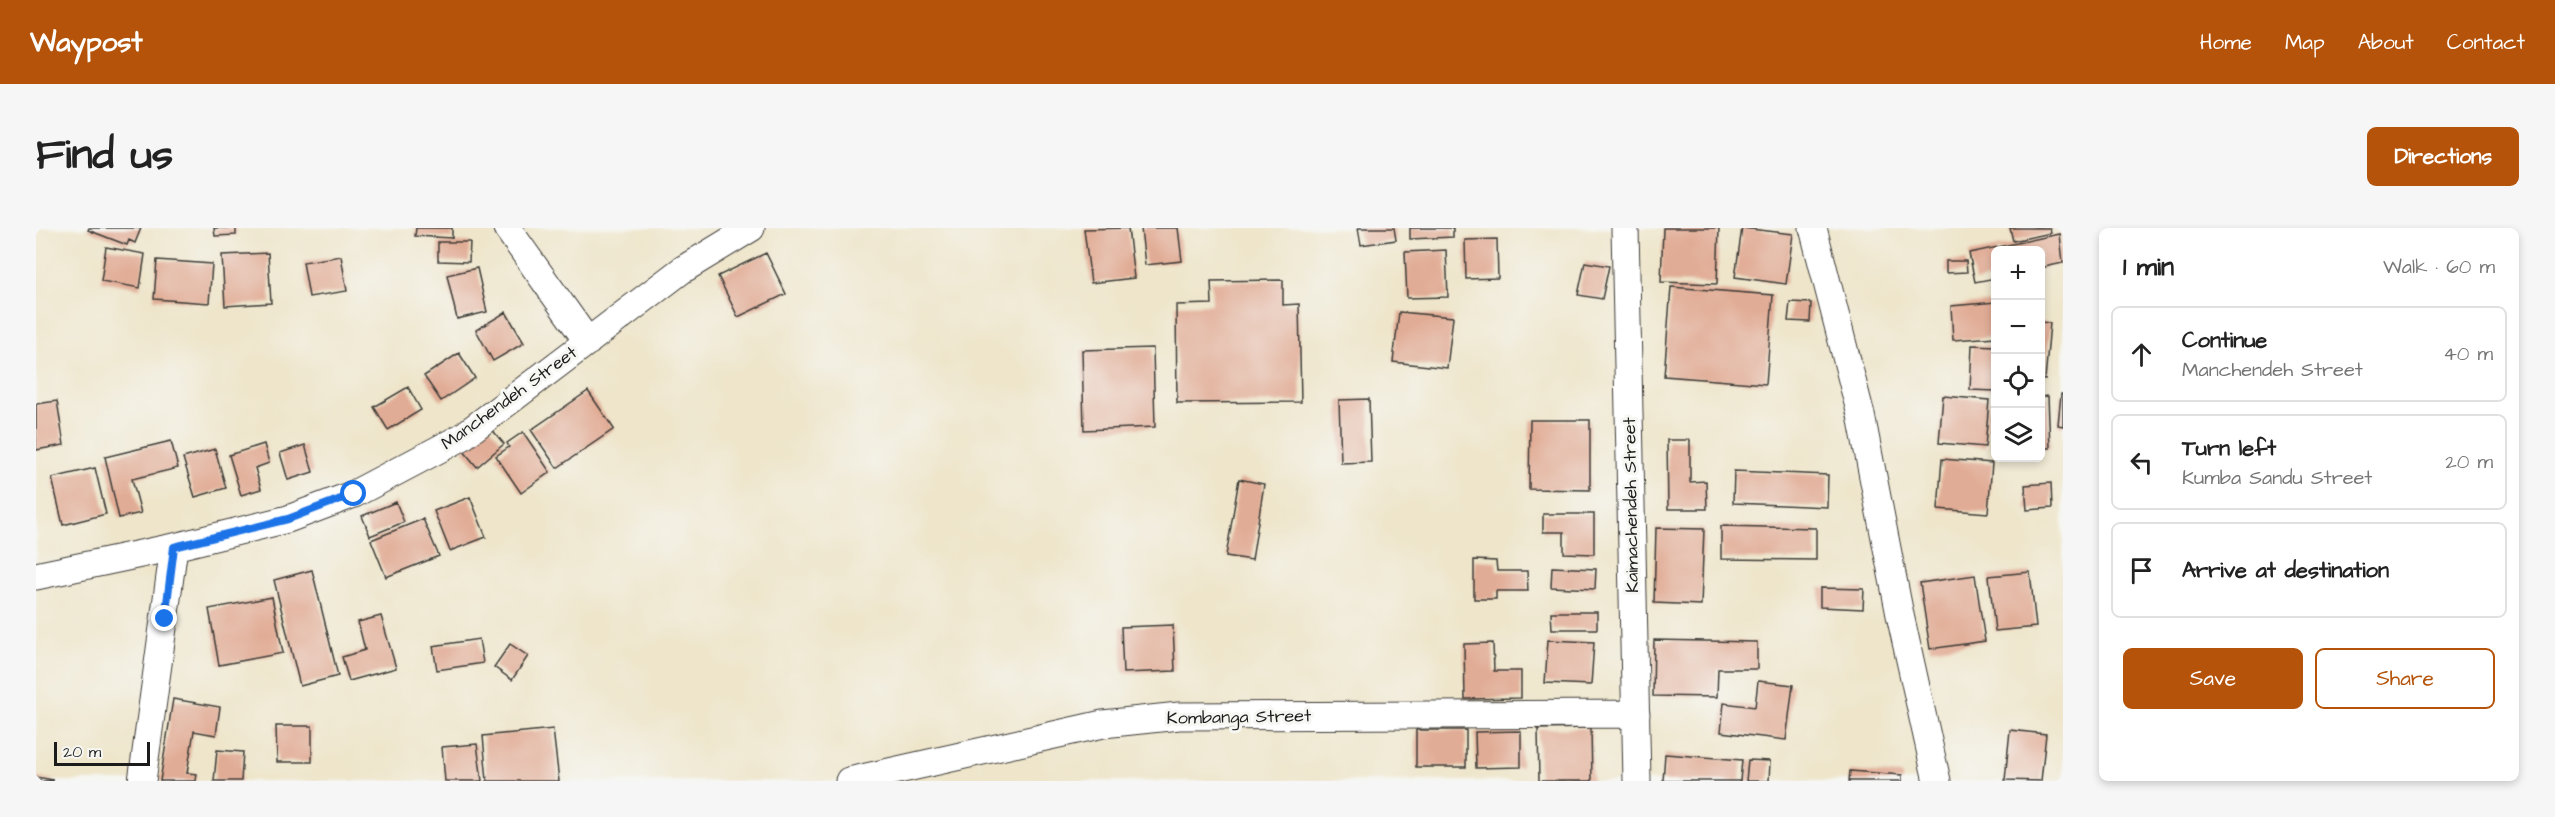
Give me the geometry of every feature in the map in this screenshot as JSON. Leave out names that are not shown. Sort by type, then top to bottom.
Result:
[{"type":"street","points":[[507,228],[588,342]]},
{"type":"street","name":"Manchendeh Street","points":[[36,576],[174,547],[288,519],[354,494],[462,437],[682,270],[751,228]]},
{"type":"street","name":"Kaimachendeh Street","points":[[1625,228],[1637,781]]},
{"type":"street","points":[[1813,228],[1861,415],[1900,615],[1937,781]]},
{"type":"street","points":[[142,781],[174,547]]},
{"type":"street","name":"Kombanga Street","points":[[849,781],[1103,724],[1179,716],[1636,714]]},
{"type":"building","points":[[89,228],[141,228],[135,243],[129,240],[127,245],[88,230]]},
{"type":"building","points":[[214,228],[236,228],[236,235],[215,236]]},
{"type":"building","points":[[416,228],[452,228],[452,238],[415,236]]},
{"type":"building","points":[[1128,228],[1134,278],[1091,283],[1084,229]]},
{"type":"building","points":[[1141,228],[1178,228],[1182,261],[1145,265]]},
{"type":"building","points":[[1358,228],[1394,228],[1396,240],[1361,245]]},
{"type":"building","points":[[1410,228],[1453,228],[1453,237],[1410,239]]},
{"type":"building","points":[[1663,228],[1719,228],[1717,284],[1661,282]]},
{"type":"building","points":[[1742,228],[1793,234],[1786,284],[1735,277]]},
{"type":"building","points":[[2010,228],[2050,228],[2051,233],[2013,241]]},
{"type":"building","points":[[2060,234],[2063,263],[2045,267],[2045,246],[2003,246]]},
{"type":"building","points":[[1497,239],[1498,278],[1466,279],[1465,240]]},
{"type":"building","points":[[438,242],[470,242],[469,262],[438,261]]},
{"type":"building","points":[[106,247],[145,254],[140,288],[101,281]]},
{"type":"building","points":[[1991,248],[1991,279],[1975,282],[1969,253]]},
{"type":"building","points":[[1446,250],[1448,297],[1407,298],[1405,252]]},
{"type":"building","points":[[268,253],[271,303],[225,306],[222,255]]},
{"type":"building","points":[[766,253],[786,294],[738,317],[718,276]]},
{"type":"building","points":[[341,256],[347,291],[309,297],[303,262]]},
{"type":"building","points":[[157,260],[212,264],[209,303],[154,299]]},
{"type":"building","points":[[1946,261],[1966,261],[1967,272],[1946,273]]},
{"type":"building","points":[[1585,262],[1609,266],[1602,299],[1578,295]]},
{"type":"building","points":[[477,268],[487,312],[457,319],[447,275]]},
{"type":"building","points":[[1283,280],[1283,305],[1299,304],[1301,402],[1177,403],[1176,305],[1212,304],[1211,281]]},
{"type":"building","points":[[1671,287],[1773,295],[1766,384],[1664,376]]},
{"type":"building","points":[[1790,302],[1811,303],[1810,322],[1788,321]]},
{"type":"building","points":[[1991,302],[1991,337],[1953,340],[1951,306]]},
{"type":"building","points":[[506,312],[524,343],[493,361],[476,330]]},
{"type":"building","points":[[1399,312],[1453,317],[1447,368],[1393,362]]},
{"type":"building","points":[[2045,322],[2050,323],[2045,380]]},
{"type":"building","points":[[1972,345],[1991,346],[1991,391],[1970,390]]},
{"type":"building","points":[[1153,348],[1155,427],[1084,430],[1082,350]]},
{"type":"building","points":[[459,353],[475,378],[441,401],[424,376]]},
{"type":"building","points":[[408,387],[421,410],[388,430],[374,407]]},
{"type":"building","points":[[588,391],[614,429],[557,468],[531,430]]},
{"type":"building","points":[[2061,394],[2063,394],[2063,426],[2058,425]]},
{"type":"building","points":[[1943,396],[1989,400],[1985,447],[1939,443]]},
{"type":"building","points":[[2045,396],[2048,396],[2050,448],[2045,448]]},
{"type":"building","points":[[1369,399],[1371,462],[1341,463],[1339,400]]},
{"type":"building","points":[[57,401],[64,445],[36,450],[36,404]]},
{"type":"building","points":[[1530,420],[1590,420],[1590,490],[1529,489]]},
{"type":"building","points":[[490,427],[504,444],[477,467],[463,450]]},
{"type":"building","points":[[523,432],[550,472],[521,493],[496,456],[509,447],[507,443]]},
{"type":"building","points":[[1667,440],[1690,440],[1690,482],[1706,481],[1707,509],[1668,509]]},
{"type":"building","points":[[171,441],[178,468],[132,479],[141,513],[119,518],[105,457]]},
{"type":"building","points":[[264,444],[269,463],[255,468],[261,489],[241,495],[229,455]]},
{"type":"building","points":[[305,445],[313,472],[288,480],[280,453]]},
{"type":"building","points":[[215,449],[226,488],[195,497],[183,458]]},
{"type":"building","points":[[1942,459],[1992,463],[1988,513],[1938,509]]},
{"type":"building","points":[[95,468],[106,514],[63,525],[52,478]]},
{"type":"building","points":[[1734,471],[1828,475],[1827,507],[1733,503]]},
{"type":"building","points":[[1239,479],[1264,484],[1252,560],[1226,556]]},
{"type":"building","points":[[2051,483],[2052,508],[2027,510],[2025,485]]},
{"type":"building","points":[[470,497],[486,537],[450,551],[434,511]]},
{"type":"building","points":[[396,502],[404,522],[370,536],[362,516]]},
{"type":"building","points":[[1543,514],[1594,514],[1594,554],[1564,553],[1564,532],[1543,532]]},
{"type":"building","points":[[423,519],[439,556],[386,577],[371,540]]},
{"type":"building","points":[[1721,526],[1816,528],[1816,560],[1721,559]]},
{"type":"building","points":[[1656,528],[1704,529],[1701,605],[1654,603]]},
{"type":"building","points":[[1474,560],[1496,561],[1497,571],[1527,571],[1528,591],[1496,591],[1496,599],[1474,599]]},
{"type":"building","points":[[1552,567],[1596,569],[1595,589],[1551,587]]},
{"type":"building","points":[[312,570],[338,676],[300,686],[274,580]]},
{"type":"building","points":[[2030,572],[2036,627],[1995,631],[1989,576]]},
{"type":"building","points":[[1975,575],[1985,641],[1930,649],[1920,583]]},
{"type":"building","points":[[1820,588],[1864,589],[1863,609],[1820,607]]},
{"type":"building","points":[[272,597],[283,653],[219,665],[209,609]]},
{"type":"building","points":[[1551,612],[1597,612],[1597,629],[1552,629]]},
{"type":"building","points":[[381,616],[396,668],[349,681],[342,657],[365,650],[358,622]]},
{"type":"building","points":[[1173,625],[1175,671],[1123,673],[1121,627]]},
{"type":"building","points":[[479,639],[483,663],[437,670],[433,646]]},
{"type":"building","points":[[1548,640],[1594,642],[1591,685],[1545,683]]},
{"type":"building","points":[[1654,640],[1757,642],[1757,669],[1718,669],[1717,697],[1653,696]]},
{"type":"building","points":[[1493,643],[1494,671],[1521,671],[1521,698],[1465,699],[1464,644]]},
{"type":"building","points":[[510,644],[528,656],[512,680],[494,667]]},
{"type":"building","points":[[1758,681],[1793,685],[1786,740],[1721,732],[1724,703],[1755,707]]},
{"type":"building","points":[[173,699],[220,707],[216,735],[194,731],[187,773],[197,774],[196,781],[160,781]]},
{"type":"building","points":[[276,726],[312,726],[312,762],[277,762]]},
{"type":"building","points":[[1591,728],[1592,781],[1539,781],[1538,729]]},
{"type":"building","points":[[553,729],[559,781],[487,781],[483,736]]},
{"type":"building","points":[[1416,730],[1466,730],[1466,767],[1416,767]]},
{"type":"building","points":[[2010,730],[2046,734],[2041,781],[2005,780]]},
{"type":"building","points":[[1521,731],[1521,767],[1476,768],[1475,732]]},
{"type":"building","points":[[477,744],[482,781],[445,781],[442,747]]},
{"type":"building","points":[[217,750],[243,752],[241,781],[214,781]]},
{"type":"building","points":[[1665,754],[1742,760],[1740,781],[1663,781]]},
{"type":"building","points":[[1748,760],[1770,761],[1769,781],[1746,781]]},
{"type":"building","points":[[1850,771],[1902,775],[1902,781],[1849,781]]},
{"type":"building","points":[[36,777],[53,780],[53,781],[36,781]]},
{"type":"route","points":[[165,619],[174,547],[288,519],[354,494]]}]
